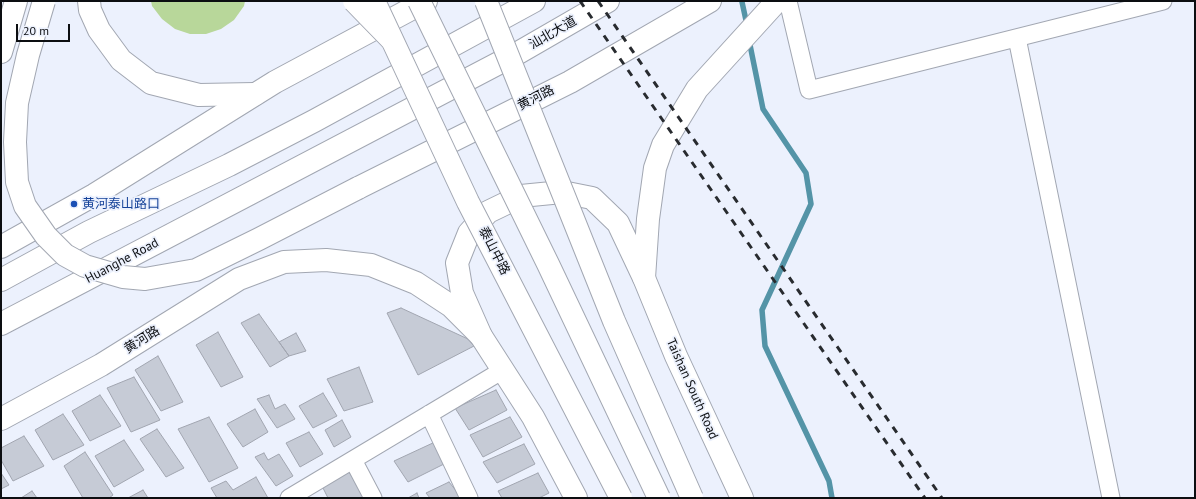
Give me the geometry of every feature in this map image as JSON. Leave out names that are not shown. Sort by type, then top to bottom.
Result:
[{"type":"main road","points":[[1,52],[16,1]]},
{"type":"main road","name":"黄河路","points":[[44,1],[28,55],[17,103],[15,142],[17,182],[25,206],[46,236],[65,255],[85,266],[123,277],[145,279],[196,270],[259,240],[358,188],[570,82],[710,1]]},
{"type":"main road","points":[[89,1],[90,10],[99,30],[120,60],[151,83],[199,95],[255,94]]},
{"type":"main road","points":[[354,1],[394,42]]},
{"type":"main road","name":"泰山中路","points":[[374,1],[468,202],[621,498]]},
{"type":"main road","points":[[419,1],[545,257],[659,498]]},
{"type":"main road","points":[[1,247],[94,195],[274,82],[426,1]]},
{"type":"main road","points":[[486,1],[614,321],[692,498]]},
{"type":"main road","points":[[1,280],[89,232],[314,121],[534,1]]},
{"type":"main road","name":"汕北大道","points":[[242,197],[518,53],[608,1]]},
{"type":"main road","points":[[644,278],[648,219],[655,168],[663,145],[697,89],[772,7]]},
{"type":"main road","name":"Taishan South Road","points":[[481,336],[462,293],[457,263],[469,233],[488,212],[521,196],[562,192],[592,198],[618,223],[644,278],[676,356],[742,498]]},
{"type":"main road","name":"Huanghe Road","points":[[1,324],[242,197]]},
{"type":"main road","name":"黄河路","points":[[1,419],[101,365],[239,279],[284,262],[326,260],[371,265],[416,283],[450,306],[481,336]]},
{"type":"main road","points":[[481,336],[533,417],[576,498]]},
{"type":"street","points":[[788,1],[809,90],[1163,1]]},
{"type":"street","points":[[1017,38],[1111,498]]},
{"type":"street","points":[[289,498],[503,370]]},
{"type":"street","points":[[429,414],[469,498]]},
{"type":"street","points":[[353,460],[373,498]]},
{"type":"green space","points":[[151,1],[245,1],[244,6],[234,20],[221,29],[206,34],[190,34],[175,29],[162,19],[152,6]]},
{"type":"building","points":[[401,308],[468,339],[474,346],[418,375],[387,313]]},
{"type":"building","points":[[259,314],[289,356],[270,367],[241,323]]},
{"type":"building","points":[[218,332],[243,377],[221,387],[196,345]]},
{"type":"building","points":[[296,333],[306,351],[289,356],[279,342]]},
{"type":"building","points":[[158,356],[183,402],[161,411],[135,370]]},
{"type":"building","points":[[359,367],[373,402],[344,411],[327,379]]},
{"type":"building","points":[[134,377],[160,420],[131,432],[107,388]]},
{"type":"building","points":[[496,390],[507,410],[469,430],[455,408]]},
{"type":"building","points":[[323,393],[337,416],[313,428],[299,406]]},
{"type":"building","points":[[100,395],[121,426],[90,441],[72,411]]},
{"type":"building","points":[[269,395],[275,409],[285,404],[295,419],[277,428],[257,399]]},
{"type":"building","points":[[255,409],[268,432],[243,447],[227,424]]},
{"type":"building","points":[[63,414],[84,445],[53,460],[35,430]]},
{"type":"building","points":[[209,417],[238,468],[209,482],[178,429]]},
{"type":"building","points":[[510,417],[522,437],[483,457],[470,435]]},
{"type":"building","points":[[342,420],[351,437],[334,447],[325,430]]},
{"type":"building","points":[[157,429],[184,468],[166,477],[140,439]]},
{"type":"building","points":[[309,432],[323,454],[300,467],[286,443]]},
{"type":"building","points":[[24,436],[44,466],[13,481],[1,460],[1,448]]},
{"type":"building","points":[[124,440],[144,470],[114,487],[95,456]]},
{"type":"building","points":[[435,442],[446,463],[408,482],[394,461]]},
{"type":"building","points":[[524,444],[535,464],[497,483],[483,462]]},
{"type":"building","points":[[85,452],[113,495],[109,498],[83,498],[64,466]]},
{"type":"building","points":[[264,453],[268,460],[279,454],[293,476],[276,486],[255,457]]},
{"type":"building","points":[[349,472],[365,497],[328,498],[321,484]]},
{"type":"building","points":[[1,473],[9,485],[1,489]]},
{"type":"building","points":[[538,473],[549,493],[539,498],[502,498],[498,491]]},
{"type":"building","points":[[256,477],[268,498],[217,498],[211,488],[226,481],[233,490]]},
{"type":"building","points":[[449,482],[462,498],[430,498],[426,493]]},
{"type":"building","points":[[143,490],[148,498],[128,498]]},
{"type":"building","points":[[32,491],[37,498],[21,498]]},
{"type":"building","points":[[417,493],[419,498],[408,498]]},
{"type":"waterway","points":[[742,2],[747,25]]},
{"type":"waterway","points":[[749,40],[763,109],[806,173],[811,204],[762,310],[765,346],[829,481],[832,498]]},
{"type":"railway","points":[[580,1],[925,498]]},
{"type":"railway","points":[[598,1],[942,498]]},
{"type":"place","name":"黄河泰山路口","points":[[74,204]]}]
